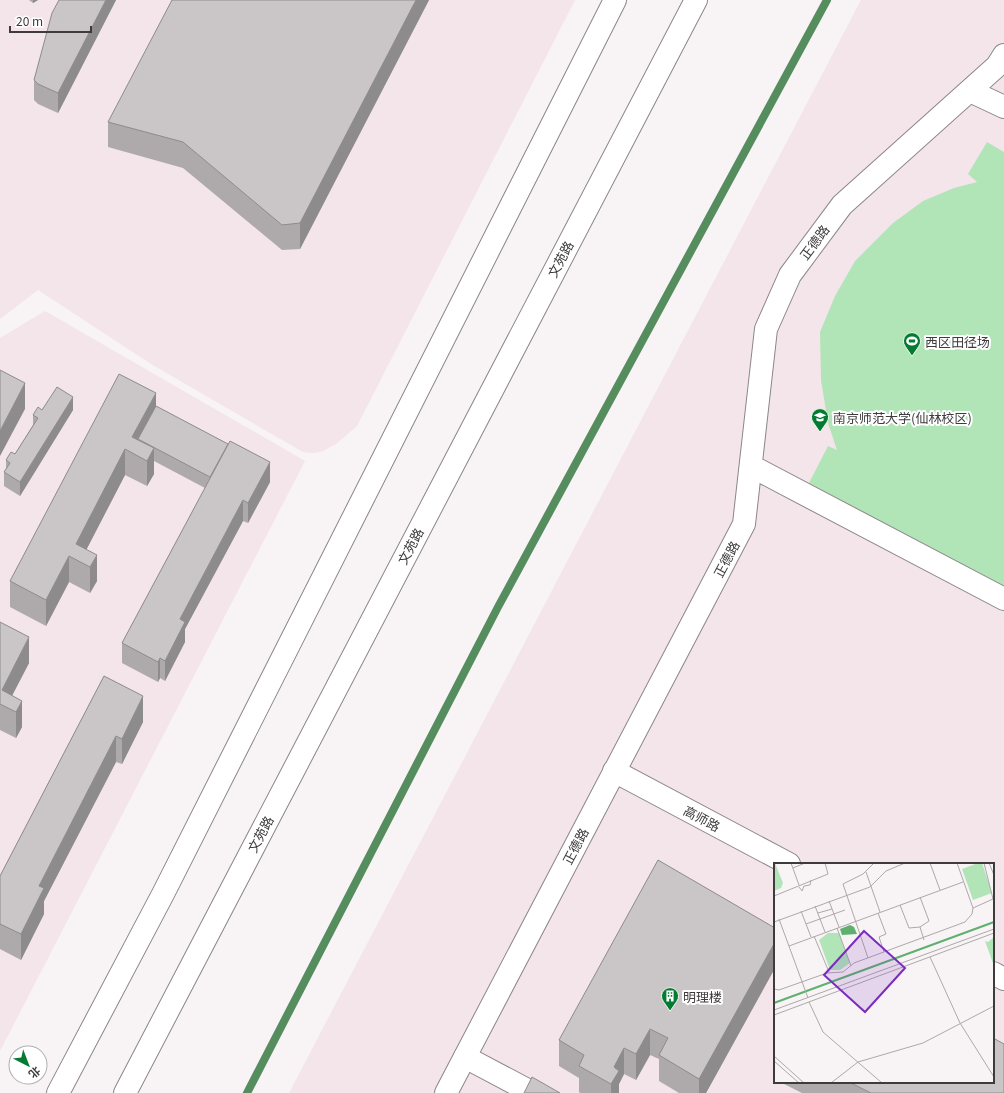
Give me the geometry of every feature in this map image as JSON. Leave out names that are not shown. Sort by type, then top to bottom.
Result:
[{"type":"main road","points":[[58,1093],[163,894],[615,0]]},
{"type":"main road","name":"文苑路","points":[[125,1093],[696,0]]},
{"type":"main road","name":"正德路","points":[[446,1093],[744,524],[766,329],[790,274],[842,205],[998,66],[1004,55]]},
{"type":"main road","points":[[970,91],[1004,107]]},
{"type":"main road","points":[[751,466],[1004,599]]},
{"type":"main road","name":"高师路","points":[[614,771],[787,863]]},
{"type":"main road","points":[[994,974],[1004,979]]},
{"type":"main road","points":[[465,1056],[533,1093]]},
{"type":"shaded area","points":[[0,0],[575,0],[357,426],[336,444],[323,451],[314,453],[303,452],[151,364],[38,290],[0,319]]},
{"type":"shaded area","name":"南京师范大学(仙林校区)","points":[[861,0],[1004,0],[1004,1093],[289,1093]]},
{"type":"shaded area","points":[[45,311],[305,461],[0,1051],[0,338]]},
{"type":"green space","name":"西区田径场","points":[[987,142],[1004,152],[1004,588],[809,483],[828,446],[837,450],[828,423],[821,380],[820,332],[835,296],[855,261],[893,223],[923,201],[954,188],[977,182],[968,174]]},
{"type":"building","points":[[59,0],[106,0],[58,93],[38,84],[34,80],[52,13]]},
{"type":"building","points":[[172,0],[416,0],[300,223],[282,225],[183,142],[108,122]]},
{"type":"building","points":[[0,370],[25,383],[0,431]]},
{"type":"building","points":[[119,374],[156,393],[132,437],[154,448],[147,461],[125,449],[76,544],[97,555],[90,567],[69,556],[46,600],[10,581]]},
{"type":"building","points":[[57,387],[73,397],[20,482],[4,472],[10,463],[6,460],[11,452],[15,454],[38,418],[33,415],[38,407],[42,410]]},
{"type":"building","points":[[156,406],[228,444],[210,477],[138,439]]},
{"type":"building","points":[[230,441],[270,462],[248,503],[243,500],[180,619],[185,622],[165,661],[160,658],[158,662],[122,643]]},
{"type":"building","points":[[0,622],[29,637],[2,690],[22,701],[16,712],[0,704]]},
{"type":"building","points":[[104,676],[143,696],[122,739],[116,736],[39,886],[44,888],[21,934],[0,924],[0,876]]},
{"type":"building","name":"明理楼","points":[[658,860],[774,927],[774,944],[699,1079],[659,1055],[668,1038],[650,1029],[636,1054],[624,1048],[614,1067],[619,1071],[611,1084],[579,1066],[584,1055],[559,1040]]},
{"type":"building","points":[[995,1039],[1004,1044],[1004,1093],[871,1093],[851,1083],[994,1083]]},
{"type":"building","points":[[532,1077],[560,1093],[524,1093]]},
{"type":"waterway","points":[[247,1093],[498,607],[827,0]]},
{"type":"place","name":"西区田径场","points":[[912,356]]},
{"type":"place","name":"南京师范大学(仙林校区)","points":[[820,432]]},
{"type":"place","name":"明理楼","points":[[670,1011]]}]
